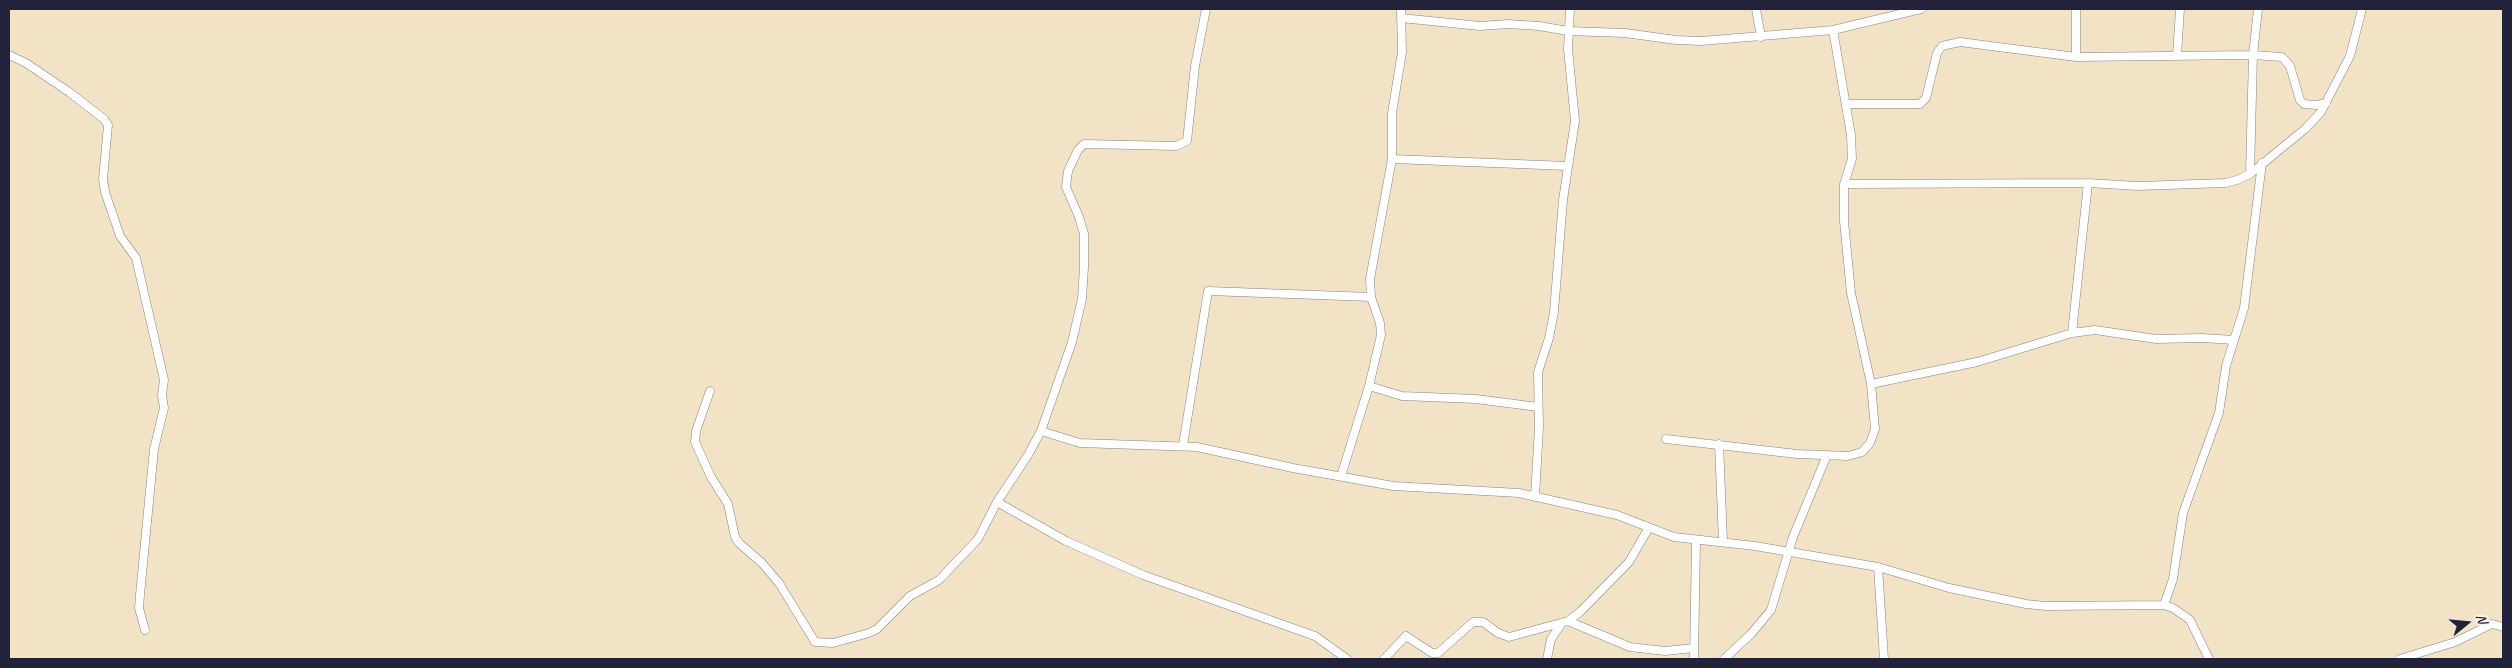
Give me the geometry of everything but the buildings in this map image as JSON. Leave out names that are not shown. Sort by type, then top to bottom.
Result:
[{"type":"street","points":[[710,391],[694,436],[704,463],[728,504],[735,537],[779,583],[815,642],[833,643],[869,633],[910,596],[939,580],[978,539],[996,502],[1028,456],[1041,431],[1072,342],[1082,299],[1084,234],[1066,187],[1068,171],[1078,150],[1084,144],[1176,146],[1187,140],[1195,66],[1206,9]]},
{"type":"street","points":[[1341,476],[1369,386],[1381,335],[1380,323],[1371,297],[1371,261],[1392,159],[1392,112],[1402,52],[1401,9]]},
{"type":"street","points":[[1535,497],[1538,372],[1553,320],[1575,112],[1568,31],[1570,9]]},
{"type":"street","points":[[1756,9],[1761,37]]},
{"type":"street","points":[[1401,18],[1480,26],[1508,24],[1539,26],[1568,31],[1625,33],[1701,42],[1833,30],[1921,9]]},
{"type":"street","points":[[2076,9],[2076,57]]},
{"type":"street","points":[[2177,55],[2180,9]]},
{"type":"street","points":[[2250,174],[2253,55],[2258,9]]},
{"type":"street","points":[[1844,184],[2088,184],[2138,186],[2218,183],[2237,180],[2250,174],[2305,129],[2326,103],[2350,56],[2362,9]]},
{"type":"street","points":[[1666,439],[1855,456],[1862,452],[1870,443],[1875,429],[1871,384],[1851,293],[1844,221],[1844,184],[1852,150],[1847,104],[1833,30]]},
{"type":"street","points":[[1847,104],[1920,104],[1926,98],[1937,53],[1942,46],[1950,43],[1996,46],[2076,57],[2177,55],[2282,57],[2287,60],[2300,100],[2304,104],[2317,105],[2326,103]]},
{"type":"street","points":[[9,55],[26,63],[69,92],[104,118],[108,125],[102,180],[104,192],[122,242],[136,258],[164,380],[162,395],[164,408],[154,449],[139,608],[145,630]]},
{"type":"street","points":[[1392,159],[1568,166]]},
{"type":"street","points":[[2164,604],[2173,580],[2183,513],[2219,413],[2226,366],[2244,308],[2249,282],[2262,163]]},
{"type":"street","points":[[2072,333],[2088,184]]},
{"type":"street","points":[[1182,445],[1208,291],[1371,297]]},
{"type":"street","points":[[1871,384],[1977,362],[2072,333],[2095,330],[2156,339],[2202,338],[2234,340]]},
{"type":"street","points":[[1369,386],[1402,396],[1476,399],[1538,407]]},
{"type":"street","points":[[1041,431],[1080,442],[1182,445],[1393,486],[1489,490],[1535,497],[1617,516],[1674,537],[1696,541],[1723,542],[1878,567],[1950,588],[2026,604],[2046,606],[2164,604],[2190,620],[2209,659]]},
{"type":"street","points":[[1719,444],[1723,542]]},
{"type":"street","points":[[1724,659],[1751,634],[1771,610],[1787,553],[1828,455]]},
{"type":"street","points":[[996,502],[1066,541],[1143,576],[1315,636],[1347,659]]},
{"type":"street","points":[[1547,659],[1551,639],[1565,622],[1580,612],[1629,562],[1648,529]]},
{"type":"street","points":[[1694,659],[1696,541]]},
{"type":"street","points":[[1878,567],[1884,659]]},
{"type":"street","points":[[1384,659],[1406,636],[1432,653],[1438,653],[1474,622],[1483,622],[1498,633],[1509,637],[1565,622],[1630,647],[1665,651],[1694,648]]},
{"type":"street","points":[[2400,659],[2455,642],[2492,624],[2503,627]]}]
